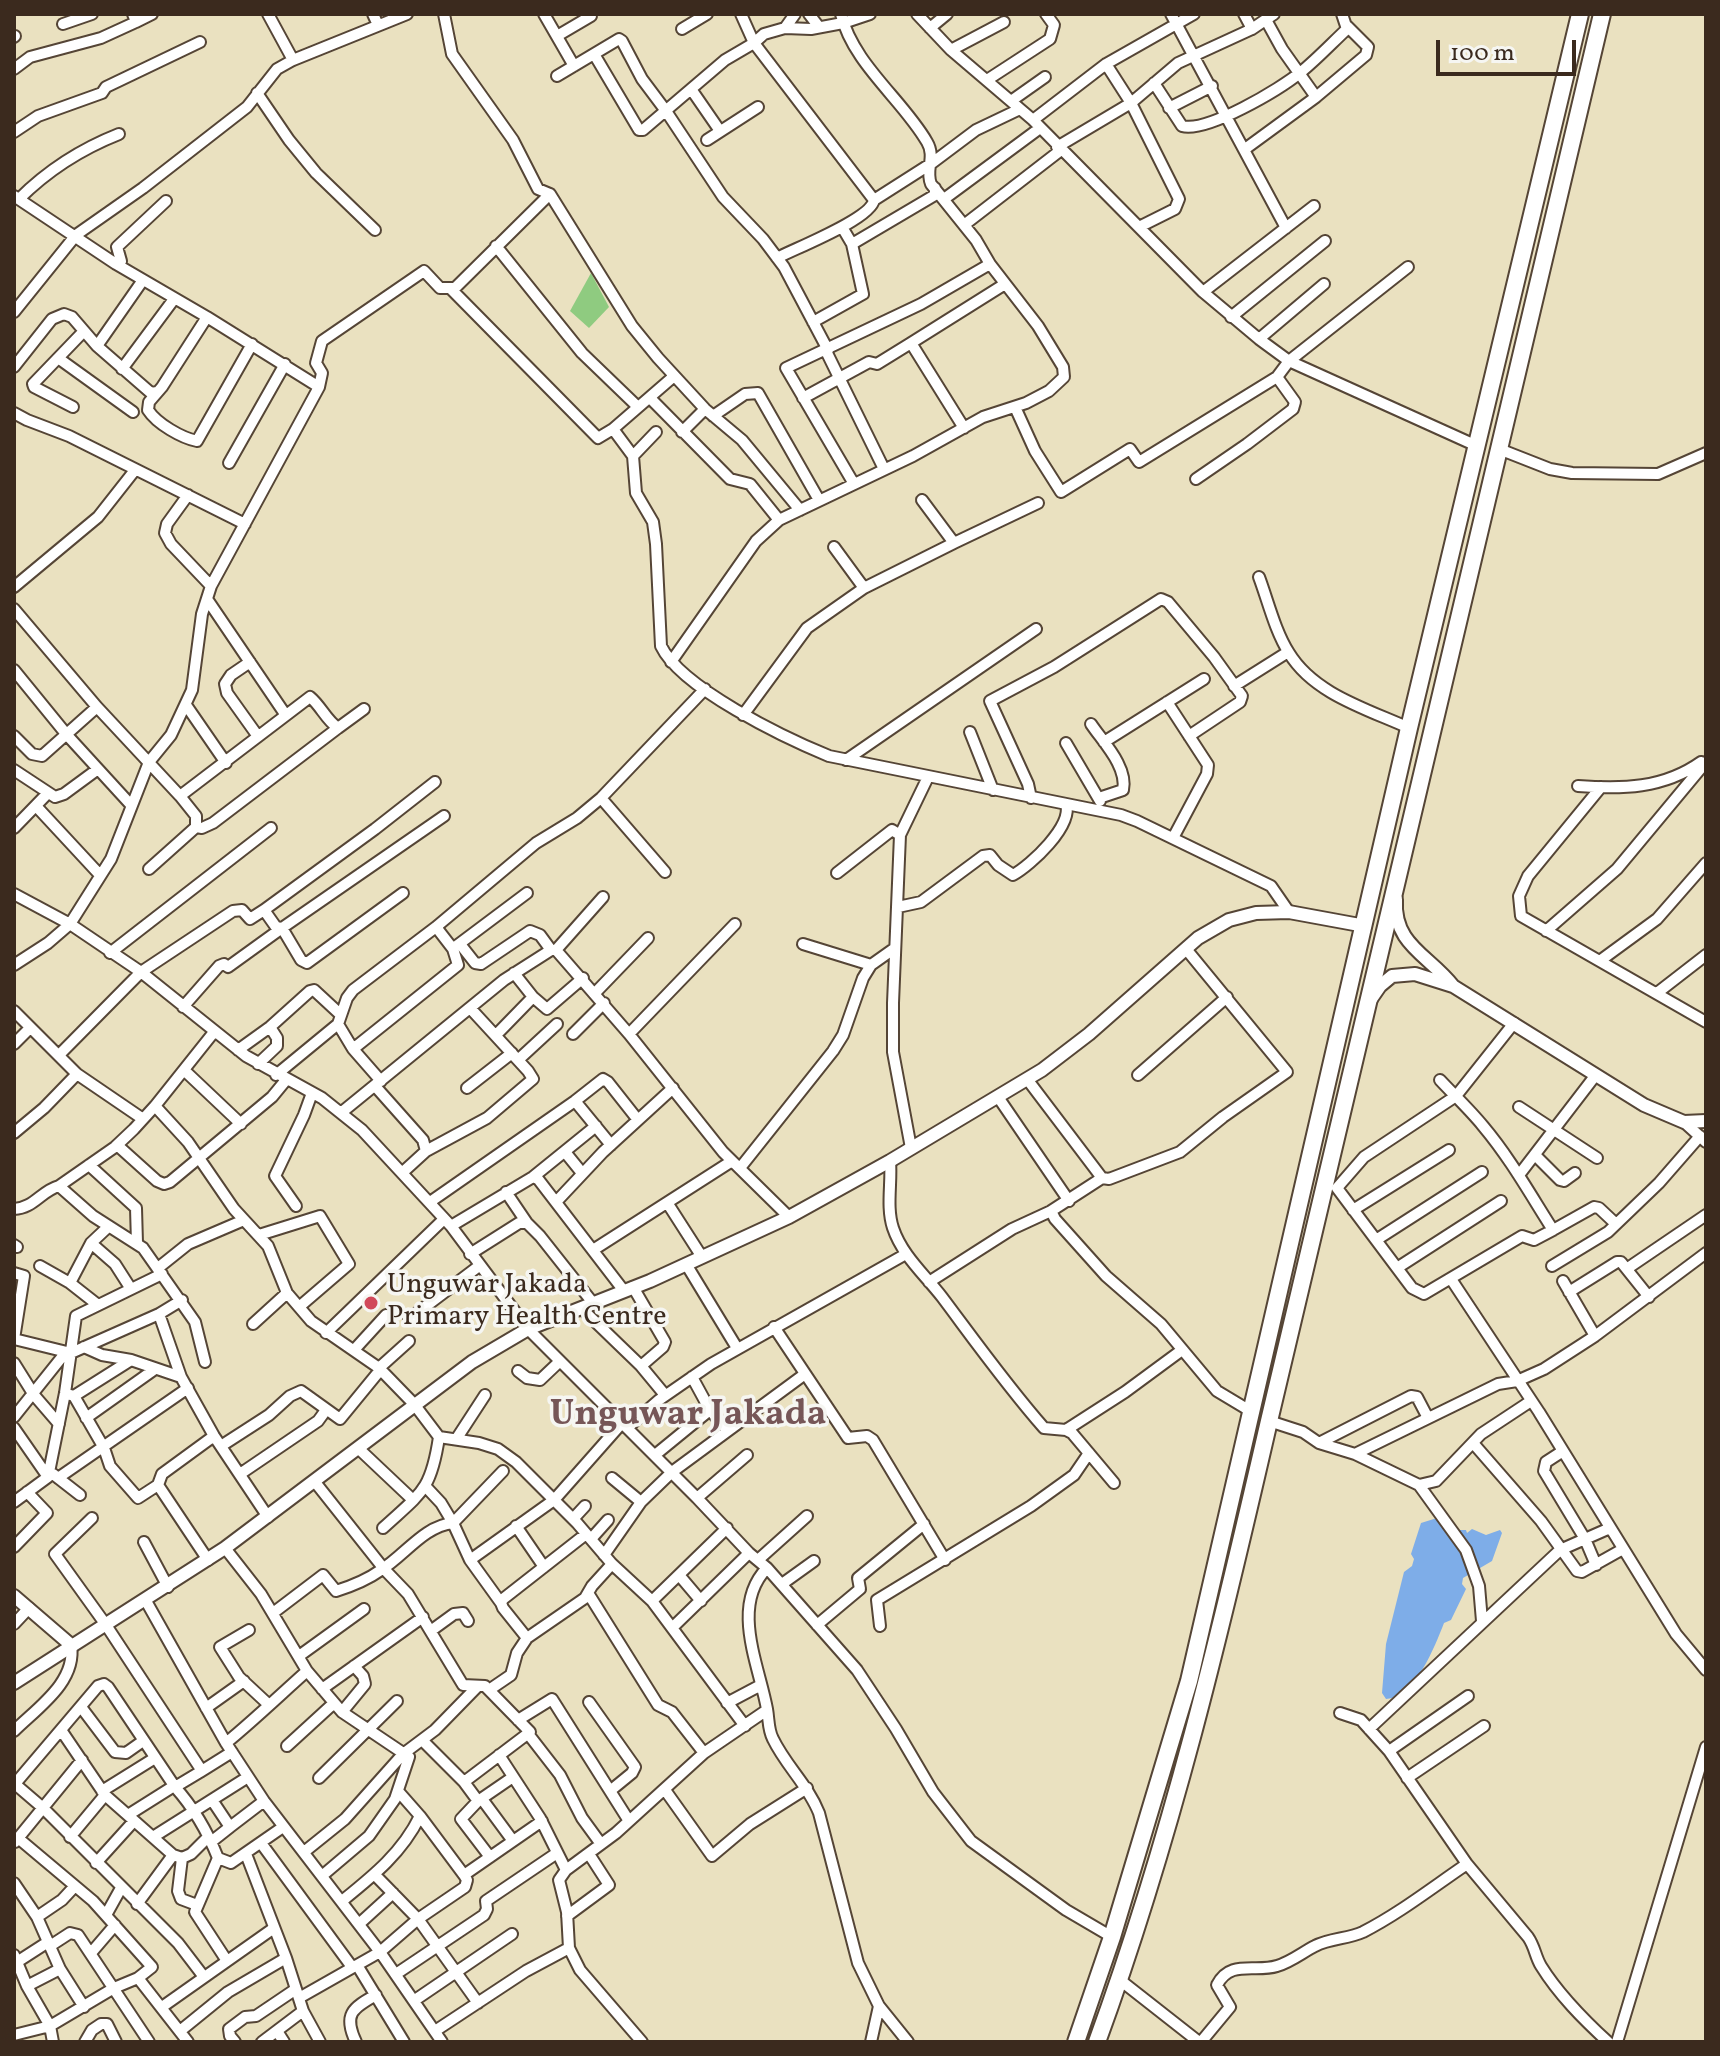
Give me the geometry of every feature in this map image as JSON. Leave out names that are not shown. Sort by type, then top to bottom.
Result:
[{"type":"main road","points":[[1076,2042],[1112,1937],[1189,1681],[1409,728],[1580,14]]},
{"type":"main road","points":[[1097,2042],[1133,1944],[1219,1641],[1602,14]]},
{"type":"street","points":[[63,24],[92,14]]},
{"type":"street","points":[[14,69],[30,57],[101,38],[134,18],[152,14]]},
{"type":"street","points":[[268,14],[293,60]]},
{"type":"street","points":[[373,14],[378,25]]},
{"type":"street","points":[[14,312],[76,235],[143,188],[247,107],[277,69],[407,14]]},
{"type":"street","points":[[444,14],[452,54],[513,140],[538,189],[550,194],[632,326],[673,377],[750,448],[800,510]]},
{"type":"street","points":[[544,14],[574,66]]},
{"type":"street","points":[[682,29],[707,14]]},
{"type":"street","points":[[785,28],[795,14]]},
{"type":"street","points":[[809,14],[819,27]]},
{"type":"street","points":[[594,54],[639,130],[725,60],[764,34],[785,28],[802,30],[819,27],[870,14]]},
{"type":"street","points":[[917,14],[951,50],[1036,124],[1203,292],[1259,339],[1289,361],[1477,446]]},
{"type":"street","points":[[930,28],[947,14]]},
{"type":"street","points":[[987,80],[1050,39],[1054,25],[1046,14]]},
{"type":"street","points":[[944,199],[1106,64],[1174,18],[1194,14]]},
{"type":"street","points":[[1244,14],[1252,29]]},
{"type":"street","points":[[1245,149],[1316,97],[1368,51],[1368,47],[1347,26],[1342,14]]},
{"type":"street","points":[[740,15],[754,43],[874,200]]},
{"type":"street","points":[[557,36],[591,16]]},
{"type":"street","points":[[964,225],[1059,148],[1131,103],[1192,55],[1252,29],[1270,17],[1299,73],[1316,97]]},
{"type":"street","points":[[1174,18],[1286,228]]},
{"type":"street","points":[[671,662],[756,541],[779,520],[983,417],[1015,407],[1049,391],[1060,383],[1064,372],[1038,326],[929,179],[932,163],[927,141],[872,71],[842,19]]},
{"type":"street","points":[[951,50],[1004,22]]},
{"type":"street","points":[[1154,83],[1182,126],[1190,128],[1228,116],[1299,73],[1347,26]]},
{"type":"street","points":[[987,80],[1054,37]]},
{"type":"street","points":[[557,76],[619,39],[622,41],[642,79],[723,197],[777,258],[813,322],[884,469]]},
{"type":"street","points":[[14,132],[38,116],[102,93],[106,87],[200,42]]},
{"type":"street","points":[[1106,64],[1131,103],[1179,199],[1175,209],[1139,227]]},
{"type":"street","points":[[1011,101],[1045,77]]},
{"type":"street","points":[[1169,108],[1212,86]]},
{"type":"street","points":[[691,89],[720,131]]},
{"type":"street","points":[[257,93],[316,173],[375,230]]},
{"type":"street","points":[[707,140],[758,107]]},
{"type":"street","points":[[777,258],[842,227],[871,209],[874,200],[976,130],[1020,109]]},
{"type":"street","points":[[119,134],[83,149],[16,197],[116,264],[319,387]]},
{"type":"street","points":[[852,244],[935,195],[935,188]]},
{"type":"street","points":[[14,965],[70,924],[111,859],[149,762],[171,735],[192,690],[202,614],[211,586],[319,387],[322,373],[316,363],[322,341],[424,271],[440,288],[451,289],[461,283],[550,194]]},
{"type":"street","points":[[116,264],[121,261],[117,247],[166,201]]},
{"type":"street","points":[[1203,292],[1314,206]]},
{"type":"street","points":[[813,322],[863,294],[852,244],[842,227]]},
{"type":"street","points":[[1231,317],[1325,241]]},
{"type":"street","points":[[496,246],[582,353],[638,407]]},
{"type":"street","points":[[854,484],[786,368],[921,304],[990,264]]},
{"type":"street","points":[[1015,407],[1035,451],[1061,492],[1130,449],[1139,462],[1277,377],[1289,361],[1408,267]]},
{"type":"street","points":[[97,346],[143,280]]},
{"type":"street","points":[[803,398],[869,362],[877,364],[1005,284]]},
{"type":"street","points":[[1259,339],[1324,284]]},
{"type":"street","points":[[451,289],[598,438],[613,429],[673,377]]},
{"type":"street","points":[[122,369],[174,299]]},
{"type":"street","points":[[14,367],[52,319],[64,314],[72,317],[122,369],[151,393],[157,392]]},
{"type":"street","points":[[207,317],[149,402],[148,410],[153,417],[193,442],[197,441],[252,344]]},
{"type":"street","points":[[73,407],[33,384],[84,331]]},
{"type":"street","points":[[911,343],[964,428]]},
{"type":"street","points":[[58,358],[133,412]]},
{"type":"street","points":[[229,463],[285,364]]},
{"type":"street","points":[[1196,479],[1293,409],[1295,402],[1277,377]]},
{"type":"street","points":[[682,432],[709,412],[745,394],[758,393],[819,500]]},
{"type":"street","points":[[650,398],[730,479],[750,484],[779,520]]},
{"type":"street","points":[[14,413],[69,436],[245,524]]},
{"type":"street","points":[[613,429],[633,456],[636,493],[653,522],[661,646],[671,662],[705,689],[743,715],[784,737],[846,760],[1101,811],[1137,821],[1271,886],[1289,912]]},
{"type":"street","points":[[633,456],[656,432]]},
{"type":"street","points":[[1499,449],[1550,469],[1572,473],[1658,474],[1706,453]]},
{"type":"street","points":[[14,587],[98,517],[135,470]]},
{"type":"street","points":[[188,495],[167,524],[165,533],[171,544],[211,586]]},
{"type":"street","points":[[922,500],[954,543]]},
{"type":"street","points":[[743,715],[807,628],[864,588],[1038,503]]},
{"type":"street","points":[[834,547],[864,588]]},
{"type":"street","points":[[1259,577],[1288,652],[1303,672],[1324,689],[1409,728]]},
{"type":"street","points":[[207,599],[285,714]]},
{"type":"street","points":[[1031,798],[1028,784],[990,701],[1054,667],[1161,599],[1168,602],[1205,646],[1242,700],[1189,736]]},
{"type":"street","points":[[14,609],[196,816],[196,827],[149,869]]},
{"type":"street","points":[[846,760],[1036,629]]},
{"type":"street","points":[[1234,686],[1288,652]]},
{"type":"street","points":[[250,662],[231,675],[225,684],[227,693],[257,735]]},
{"type":"street","points":[[14,670],[67,735],[131,805]]},
{"type":"street","points":[[1104,742],[1204,679]]},
{"type":"street","points":[[117,1145],[157,1181],[164,1184],[170,1182],[272,1097],[281,1077],[340,1020],[353,990],[436,927],[536,843],[577,818],[601,798],[705,689]]},
{"type":"street","points":[[180,796],[310,697],[338,728]]},
{"type":"street","points":[[1167,702],[1208,765],[1207,774],[1173,838]]},
{"type":"street","points":[[186,705],[226,763]]},
{"type":"street","points":[[14,736],[37,756],[42,756],[97,707]]},
{"type":"street","points":[[196,827],[213,823],[364,709]]},
{"type":"street","points":[[1091,724],[1120,767],[1125,786],[1123,790],[1099,798]]},
{"type":"street","points":[[970,732],[993,790]]},
{"type":"street","points":[[1066,743],[1099,798],[1101,811]]},
{"type":"street","points":[[1578,786],[1651,785],[1675,777],[1706,760]]},
{"type":"street","points":[[1546,931],[1617,869],[1706,760]]},
{"type":"street","points":[[14,770],[48,793],[60,797],[98,769]]},
{"type":"street","points":[[911,1148],[893,1052],[900,835],[928,777]]},
{"type":"street","points":[[59,1055],[141,972],[233,911],[242,910],[250,919],[264,910],[435,782]]},
{"type":"street","points":[[1601,787],[1528,876],[1519,896],[1521,916],[1706,1022]]},
{"type":"street","points":[[14,828],[48,793]]},
{"type":"street","points":[[601,798],[665,872]]},
{"type":"street","points":[[898,907],[921,902],[983,856],[990,855],[1013,875],[1022,870],[1059,832],[1066,821],[1066,804]]},
{"type":"street","points":[[36,806],[100,875]]},
{"type":"street","points":[[183,1007],[219,966],[224,964],[228,967],[238,962],[444,816]]},
{"type":"street","points":[[110,953],[271,828]]},
{"type":"street","points":[[837,873],[892,830],[900,835]]},
{"type":"street","points":[[1601,960],[1657,919],[1706,863]]},
{"type":"street","points":[[1399,874],[1398,922],[1407,943],[1453,986]]},
{"type":"street","points":[[282,928],[301,960],[307,963],[403,893]]},
{"type":"street","points":[[457,946],[527,893]]},
{"type":"street","points":[[14,894],[70,924],[141,972],[258,1064],[342,1112],[448,1222],[528,1329],[782,1584],[857,1670],[933,1792],[971,1841],[1066,1910],[1112,1937]]},
{"type":"street","points":[[342,1112],[514,973],[553,950],[603,897]]},
{"type":"street","points":[[264,910],[276,927],[282,928]]},
{"type":"street","points":[[14,1683],[208,1560],[472,1362],[528,1329],[629,1289],[789,1217],[890,1161],[1027,1079],[1089,1034],[1198,938],[1229,920],[1256,913],[1289,912],[1365,926]]},
{"type":"street","points":[[629,1034],[735,924]]},
{"type":"street","points":[[436,927],[475,963],[481,964],[530,931],[540,935],[583,978],[736,1164],[789,1217]]},
{"type":"street","points":[[595,993],[648,938]]},
{"type":"street","points":[[803,944],[871,965]]},
{"type":"street","points":[[353,1049],[447,976],[458,965],[457,946]]},
{"type":"street","points":[[593,1250],[736,1164],[833,1051],[843,1035],[863,978],[871,965],[895,948]]},
{"type":"street","points":[[929,1282],[1012,1229],[1069,1201],[1102,1178],[1109,1179],[1180,1152],[1287,1072],[1186,949]]},
{"type":"street","points":[[1657,993],[1706,955]]},
{"type":"street","points":[[514,973],[547,1009],[583,978]]},
{"type":"street","points":[[1369,1001],[1392,976],[1415,974],[1453,986],[1644,1105],[1684,1122],[1703,1139],[1608,1232],[1552,1266]]},
{"type":"street","points":[[238,1050],[314,990],[340,1020],[353,1049],[423,1140],[426,1151]]},
{"type":"street","points":[[496,1035],[533,997]]},
{"type":"street","points":[[1138,1075],[1227,997]]},
{"type":"street","points":[[573,1034],[604,1003]]},
{"type":"street","points":[[403,1172],[426,1151],[487,1118],[533,1079],[470,1008]]},
{"type":"street","points":[[14,1011],[77,1074],[143,1119]]},
{"type":"street","points":[[1514,1023],[1456,1096],[1364,1157],[1337,1188],[1419,1294],[1451,1279],[1522,1236],[1534,1240],[1594,1207],[1616,1224]]},
{"type":"street","points":[[467,1088],[557,1024]]},
{"type":"street","points":[[258,1064],[277,1046],[277,1038],[270,1027]]},
{"type":"street","points":[[14,1044],[30,1028]]},
{"type":"street","points":[[14,1209],[30,1207],[52,1188],[117,1145],[155,1106],[214,1032]]},
{"type":"street","points":[[185,1071],[241,1124]]},
{"type":"street","points":[[14,1133],[77,1074]]},
{"type":"street","points":[[1519,1175],[1595,1076]]},
{"type":"street","points":[[430,1202],[603,1079],[638,1120]]},
{"type":"street","points":[[1027,1079],[1102,1178]]},
{"type":"street","points":[[1440,1080],[1483,1126],[1519,1175],[1553,1230]]},
{"type":"street","points":[[556,1202],[582,1173],[673,1088]]},
{"type":"street","points":[[296,1206],[275,1176],[312,1093]]},
{"type":"street","points":[[998,1097],[1069,1201]]},
{"type":"street","points":[[575,1101],[611,1145]]},
{"type":"street","points":[[155,1106],[188,1142],[244,1220],[259,1235],[273,1255],[287,1293],[299,1307],[326,1333],[380,1368],[414,1404],[439,1437],[436,1460],[426,1487],[383,1528]]},
{"type":"street","points":[[1519,1107],[1597,1158]]},
{"type":"street","points":[[1684,1122],[1706,1121]]},
{"type":"street","points":[[326,1333],[448,1222],[533,1177],[596,1126]]},
{"type":"street","points":[[1353,1210],[1449,1150]]},
{"type":"street","points":[[565,1152],[582,1173]]},
{"type":"street","points":[[1535,1155],[1560,1180],[1564,1181],[1575,1173]]},
{"type":"street","points":[[890,1161],[890,1218],[906,1254],[1002,1379],[1044,1428],[1066,1430],[1182,1350]]},
{"type":"street","points":[[89,1165],[136,1208],[137,1243]]},
{"type":"street","points":[[1376,1240],[1482,1172]]},
{"type":"street","points":[[533,1177],[538,1179],[593,1250],[629,1289],[665,1342],[641,1366]]},
{"type":"street","points":[[59,1186],[108,1227],[137,1243],[182,1300],[199,1331],[205,1362]]},
{"type":"street","points":[[506,1192],[587,1306],[665,1395]]},
{"type":"street","points":[[1397,1268],[1501,1201]]},
{"type":"street","points":[[668,1204],[702,1257]]},
{"type":"street","points":[[1051,1211],[1068,1236],[1106,1276],[1161,1324],[1217,1391],[1252,1412]]},
{"type":"street","points":[[1628,1268],[1706,1215]]},
{"type":"street","points":[[259,1235],[320,1216],[349,1264],[299,1307]]},
{"type":"street","points":[[52,1475],[59,1424],[69,1394],[68,1353],[76,1316],[160,1271],[188,1244],[244,1220]]},
{"type":"street","points":[[470,1254],[519,1223],[527,1223]]},
{"type":"street","points":[[70,1283],[91,1243],[108,1227]]},
{"type":"street","points":[[91,1243],[115,1264],[131,1289]]},
{"type":"street","points":[[1355,1454],[1498,1384],[1517,1381],[1544,1369],[1595,1336],[1706,1253]]},
{"type":"street","points":[[470,1560],[554,1500],[624,1425],[665,1395],[737,1348],[906,1254]]},
{"type":"street","points":[[1569,1292],[1617,1262],[1628,1268],[1649,1297]]},
{"type":"street","points":[[686,1264],[737,1348]]},
{"type":"street","points":[[40,1266],[70,1283],[98,1305]]},
{"type":"street","points":[[409,1319],[479,1266]]},
{"type":"street","points":[[14,1273],[24,1276],[14,1339],[68,1353]]},
{"type":"street","points":[[1451,1279],[1563,1451],[1676,1634],[1706,1670]]},
{"type":"street","points":[[1563,1281],[1595,1336]]},
{"type":"street","points":[[253,1324],[287,1293]]},
{"type":"street","points":[[14,1417],[68,1353],[159,1314],[182,1300]]},
{"type":"street","points":[[159,1314],[181,1377],[214,1436],[268,1517]]},
{"type":"street","points":[[354,1350],[386,1315]]},
{"type":"street","points":[[774,1327],[848,1438],[867,1436],[873,1440],[945,1560]]},
{"type":"street","points":[[221,1446],[301,1391],[340,1419],[380,1368],[409,1341]]},
{"type":"street","points":[[84,1347],[181,1377]]},
{"type":"street","points":[[69,1394],[131,1360]]},
{"type":"street","points":[[518,1371],[527,1378],[540,1380],[560,1361]]},
{"type":"street","points":[[14,1363],[34,1395],[59,1424]]},
{"type":"street","points":[[86,1418],[155,1369]]},
{"type":"street","points":[[489,1690],[511,1675],[517,1653],[527,1638],[585,1598],[641,1502],[672,1472],[805,1374]]},
{"type":"street","points":[[692,1377],[710,1410],[727,1430]]},
{"type":"street","points":[[14,1547],[47,1513],[19,1495],[104,1448],[188,1388]]},
{"type":"street","points":[[69,1394],[104,1448],[110,1466],[138,1498],[158,1485],[162,1474],[214,1436]]},
{"type":"street","points":[[457,1438],[485,1395]]},
{"type":"street","points":[[1319,1443],[1411,1396],[1417,1397],[1428,1418]]},
{"type":"street","points":[[1419,1485],[1436,1481],[1481,1434],[1531,1401]]},
{"type":"street","points":[[240,1474],[318,1421],[326,1410]]},
{"type":"street","points":[[655,1455],[710,1410]]},
{"type":"street","points":[[1269,1421],[1303,1432],[1319,1443],[1355,1454],[1419,1485],[1466,1550],[1479,1586],[1482,1621]]},
{"type":"street","points":[[14,1428],[52,1475],[80,1495]]},
{"type":"street","points":[[1066,1430],[1114,1483]]},
{"type":"street","points":[[439,1437],[457,1438],[498,1449],[516,1462],[573,1519],[608,1560],[652,1601],[745,1726]]},
{"type":"street","points":[[1473,1443],[1541,1521],[1579,1572],[1623,1549]]},
{"type":"street","points":[[359,1449],[413,1500]]},
{"type":"street","points":[[1563,1451],[1546,1462],[1544,1471],[1585,1539],[1596,1565]]},
{"type":"street","points":[[875,1602],[1031,1506],[1074,1475],[1089,1453]]},
{"type":"street","points":[[697,1498],[747,1455]]},
{"type":"street","points":[[273,1613],[323,1575],[336,1591],[361,1583],[384,1569],[435,1527],[453,1523],[503,1471]]},
{"type":"street","points":[[612,1478],[641,1502]]},
{"type":"street","points":[[315,1482],[384,1569],[408,1594],[463,1685],[485,1686],[528,1729],[601,1844]]},
{"type":"street","points":[[158,1485],[208,1560]]},
{"type":"street","points":[[426,1487],[441,1503],[470,1560],[527,1638]]},
{"type":"street","points":[[573,1519],[585,1506]]},
{"type":"street","points":[[673,1627],[701,1601],[758,1560],[807,1516]]},
{"type":"street","points":[[92,1518],[55,1554],[106,1625],[200,1772]]},
{"type":"street","points":[[501,1603],[608,1520]]},
{"type":"street","points":[[880,1626],[881,1617],[875,1602],[860,1589],[858,1578],[924,1524]]},
{"type":"street","points":[[516,1526],[544,1567]]},
{"type":"street","points":[[652,1601],[727,1528]]},
{"type":"street","points":[[1369,1729],[1560,1550],[1610,1528]]},
{"type":"street","points":[[144,1542],[168,1587]]},
{"type":"street","points":[[225,1548],[273,1613],[307,1671],[334,1703],[342,1712],[409,1757],[398,1791],[369,1836],[323,1875]]},
{"type":"street","points":[[758,1560],[757,1577],[747,1609],[771,1736],[807,1788],[819,1813],[858,1963],[879,2006],[908,2042]]},
{"type":"street","points":[[782,1584],[814,1561]]},
{"type":"street","points":[[679,1575],[701,1601]]},
{"type":"street","points":[[817,1625],[860,1589]]},
{"type":"street","points":[[588,1593],[658,1705],[672,1712],[704,1753]]},
{"type":"street","points":[[14,1596],[71,1645],[72,1653],[66,1679],[14,1731]]},
{"type":"street","points":[[146,1601],[229,1747],[264,1801],[380,1952],[442,2042]]},
{"type":"street","points":[[14,1624],[29,1608]]},
{"type":"street","points":[[299,1656],[364,1609]]},
{"type":"street","points":[[432,1630],[454,1614],[463,1613],[468,1621]]},
{"type":"street","points":[[322,1689],[423,1617]]},
{"type":"street","points":[[249,1630],[220,1647],[244,1681],[268,1704]]},
{"type":"street","points":[[342,1712],[365,1684],[363,1676],[354,1666]]},
{"type":"street","points":[[96,1863],[131,1818],[200,1772],[229,1747],[268,1704],[307,1671]]},
{"type":"street","points":[[206,1708],[244,1681]]},
{"type":"street","points":[[204,1977],[178,1943],[43,1808],[14,1784],[98,1686],[104,1684],[193,1811],[218,1858],[231,1863],[283,1827]]},
{"type":"street","points":[[727,1703],[761,1685]]},
{"type":"street","points":[[304,1852],[345,1819],[403,1754],[450,1716],[477,1687]]},
{"type":"street","points":[[1389,1751],[1468,1696]]},
{"type":"street","points":[[518,1720],[552,1699],[629,1821]]},
{"type":"street","points":[[319,1778],[397,1701]]},
{"type":"street","points":[[589,1702],[635,1767],[610,1791]]},
{"type":"street","points":[[287,1746],[334,1703]]},
{"type":"street","points":[[81,1707],[115,1752],[126,1753],[143,1741]]},
{"type":"street","points":[[642,2042],[580,1970],[569,1948],[567,1916],[559,1880],[566,1870],[629,1821],[704,1753],[767,1710]]},
{"type":"street","points":[[1340,1713],[1361,1720],[1389,1751],[1467,1864],[1528,1937],[1552,1984],[1608,2042]]},
{"type":"street","points":[[1407,1778],[1484,1726]]},
{"type":"street","points":[[61,1730],[104,1793],[178,1857]]},
{"type":"street","points":[[464,1782],[529,1735]]},
{"type":"street","points":[[422,1740],[464,1782],[513,1841]]},
{"type":"street","points":[[1617,2042],[1706,1747]]},
{"type":"street","points":[[499,1755],[542,1821],[566,1870]]},
{"type":"street","points":[[70,1837],[104,1793],[155,1758]]},
{"type":"street","points":[[14,2035],[50,2026],[151,1970],[152,1965],[106,1915],[75,1886],[16,1841],[82,1760]]},
{"type":"street","points":[[153,1837],[248,1777]]},
{"type":"street","points":[[490,1857],[461,1819],[480,1800],[513,1777]]},
{"type":"street","points":[[665,1790],[712,1856],[750,1824],[807,1788]]},
{"type":"street","points":[[235,2042],[229,2029],[248,2015],[256,2016],[380,1952],[418,1919],[465,1887],[467,1880],[464,1875],[398,1791]]},
{"type":"street","points":[[212,1800],[230,1827]]},
{"type":"street","points":[[137,1904],[178,1857],[191,1854],[264,1801]]},
{"type":"street","points":[[342,1901],[390,1863],[420,1816]]},
{"type":"street","points":[[464,1875],[542,1821]]},
{"type":"street","points":[[261,1843],[376,1995],[404,2042]]},
{"type":"street","points":[[396,1974],[484,1915],[486,1901],[557,1853]]},
{"type":"street","points":[[246,1854],[303,2011],[320,2042]]},
{"type":"street","points":[[567,1916],[609,1885],[589,1854]]},
{"type":"street","points":[[178,1857],[178,1891],[181,1899],[197,1905]]},
{"type":"street","points":[[218,1858],[195,1912],[227,1961]]},
{"type":"street","points":[[1120,1980],[1200,2042],[1230,2007],[1217,1985],[1228,1973],[1244,1966],[1260,1969],[1276,1967],[1319,1944],[1359,1934],[1467,1864]]},
{"type":"street","points":[[375,1875],[418,1919],[478,2003]]},
{"type":"street","points":[[14,1883],[37,1917],[60,1969],[84,2007]]},
{"type":"street","points":[[37,1917],[62,1900],[75,1886]]},
{"type":"street","points":[[106,1915],[121,1888]]},
{"type":"street","points":[[359,1924],[393,1893]]},
{"type":"street","points":[[91,1953],[115,1925]]},
{"type":"street","points":[[162,2007],[274,1928]]},
{"type":"street","points":[[53,2042],[50,2026],[15,1958],[74,1932],[149,2042]]},
{"type":"street","points":[[415,2000],[512,1934]]},
{"type":"street","points":[[435,2031],[526,1971],[569,1948]]},
{"type":"street","points":[[180,2031],[228,1992],[286,1958]]},
{"type":"street","points":[[27,1986],[60,1969]]},
{"type":"street","points":[[138,1978],[188,2042]]},
{"type":"street","points":[[356,2042],[350,2017],[356,2005],[376,1995]]},
{"type":"street","points":[[871,2042],[879,2006]]},
{"type":"street","points":[[262,2042],[303,2011]]},
{"type":"street","points":[[85,2042],[92,2030],[107,2024],[116,2042]]},
{"type":"street","points":[[277,2031],[284,2042]]},
{"type":"green space","points":[[591,273],[609,307],[589,328],[570,311]]},
{"type":"water","points":[[1437,1518],[1467,1533],[1472,1529],[1486,1535],[1500,1530],[1502,1533],[1492,1561],[1463,1578],[1462,1584],[1466,1589],[1451,1620],[1444,1623],[1415,1681],[1406,1690],[1386,1699],[1382,1693],[1386,1644],[1404,1572],[1412,1566],[1414,1559],[1411,1554],[1421,1523]]},
{"type":"place","name":"Unguwar Jakada Primary Health Centre","points":[[371,1303]]},
{"type":"district","name":"Unguwar Jakada","points":[[688,1417]]}]
